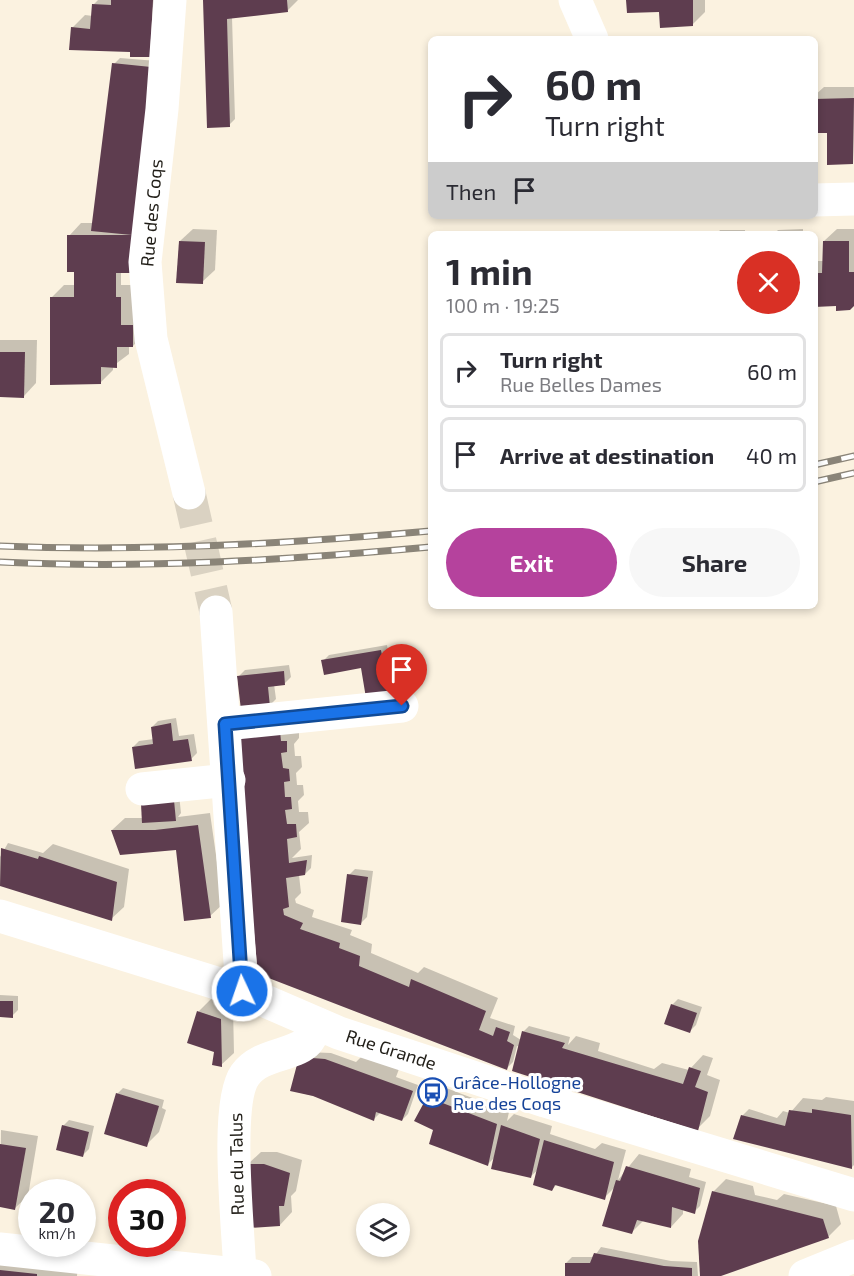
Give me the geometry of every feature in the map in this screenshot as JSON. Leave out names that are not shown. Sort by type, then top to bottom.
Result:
[{"type":"street","name":"Rue des Coqs","points":[[170,0],[162,109],[145,262],[151,339],[189,494]]},
{"type":"street","points":[[575,0],[591,36]]},
{"type":"street","points":[[818,200],[854,199]]},
{"type":"street","points":[[216,612],[242,991]]},
{"type":"street","points":[[225,724],[402,706]]},
{"type":"street","points":[[142,789],[229,780]]},
{"type":"street","name":"Rue Grande","points":[[0,916],[242,991],[318,1024],[545,1101],[854,1196]]},
{"type":"street","name":"Rue du Talus","points":[[248,1275],[234,1123],[236,1092],[246,1074],[266,1059],[306,1044],[318,1024]]},
{"type":"street","points":[[0,1249],[248,1275]]},
{"type":"street","points":[[805,1276],[854,1256]]},
{"type":"building","points":[[111,0],[153,0],[150,57],[130,57],[130,52],[69,50],[71,27],[90,29],[92,4],[111,5]]},
{"type":"building","points":[[203,0],[287,0],[288,12],[227,19],[230,127],[207,128]]},
{"type":"building","points":[[626,0],[693,0],[693,26],[660,28],[659,12],[627,13]]},
{"type":"building","points":[[112,63],[151,67],[132,273],[116,273],[116,297],[121,297],[121,325],[133,325],[133,347],[117,347],[117,368],[101,367],[101,384],[50,385],[50,297],[74,297],[74,272],[67,272],[67,235],[132,235],[91,231]]},
{"type":"building","points":[[854,98],[853,164],[827,165],[827,133],[818,133],[818,99]]},
{"type":"building","points":[[179,241],[205,242],[203,284],[176,283]]},
{"type":"building","points":[[823,241],[849,241],[849,272],[854,272],[854,306],[850,310],[836,311],[836,306],[818,307],[818,273],[822,273]]},
{"type":"building","points":[[0,352],[25,352],[24,398],[0,397]]},
{"type":"building","points":[[381,650],[389,694],[366,698],[361,668],[324,675],[321,660]]},
{"type":"building","points":[[284,671],[285,685],[268,687],[270,707],[241,710],[237,676]]},
{"type":"building","points":[[279,721],[281,741],[287,741],[287,752],[281,753],[283,768],[289,769],[290,781],[284,782],[285,797],[291,797],[292,809],[285,810],[287,824],[296,824],[297,837],[287,839],[289,863],[307,860],[305,875],[286,878],[289,907],[283,909],[284,915],[303,923],[300,929],[340,943],[339,948],[360,956],[359,966],[409,987],[411,979],[486,1011],[479,1030],[493,1036],[496,1027],[510,1032],[507,1041],[514,1045],[507,1070],[266,977],[257,964],[234,725]]},
{"type":"building","points":[[171,723],[173,741],[188,739],[192,761],[135,769],[132,747],[153,744],[151,727]]},
{"type":"building","points":[[173,790],[176,821],[142,823],[141,804]]},
{"type":"building","points":[[198,825],[211,918],[184,921],[176,850],[120,855],[111,830],[155,830]]},
{"type":"building","points":[[1,848],[38,859],[39,856],[117,882],[112,921],[0,886]]},
{"type":"building","points":[[347,874],[368,877],[361,925],[341,922]]},
{"type":"building","points":[[0,1001],[13,1001],[13,1018],[0,1017]]},
{"type":"building","points":[[671,1004],[697,1013],[690,1033],[664,1024]]},
{"type":"building","points":[[197,1011],[221,1019],[222,1067],[212,1065],[214,1052],[187,1043]]},
{"type":"building","points":[[522,1031],[565,1043],[562,1048],[683,1084],[689,1067],[701,1071],[695,1087],[708,1092],[698,1131],[512,1071]]},
{"type":"building","points":[[299,1057],[325,1059],[413,1091],[402,1121],[376,1112],[374,1121],[313,1096],[290,1091]]},
{"type":"building","points":[[116,1093],[159,1106],[147,1147],[104,1134]]},
{"type":"building","points":[[427,1097],[497,1124],[488,1166],[429,1144],[433,1130],[414,1121]]},
{"type":"building","points":[[812,1109],[851,1115],[852,1169],[733,1139],[741,1115],[785,1126],[789,1110],[812,1113]]},
{"type":"building","points":[[62,1125],[89,1132],[83,1157],[56,1150]]},
{"type":"building","points":[[501,1125],[540,1139],[531,1178],[491,1169]]},
{"type":"building","points":[[544,1140],[614,1162],[605,1200],[555,1185],[552,1191],[533,1185]]},
{"type":"building","points":[[0,1144],[26,1148],[20,1179],[18,1179],[15,1210],[0,1207]]},
{"type":"building","points":[[247,1164],[264,1164],[290,1173],[284,1206],[279,1206],[280,1226],[248,1228]]},
{"type":"building","points":[[626,1166],[700,1188],[695,1214],[672,1207],[671,1228],[637,1220],[632,1234],[602,1226],[616,1180],[620,1181]]},
{"type":"building","points":[[712,1191],[823,1219],[829,1238],[721,1276],[700,1276],[698,1241]]},
{"type":"building","points":[[594,1253],[664,1266],[692,1268],[692,1276],[565,1276],[565,1263],[590,1263]]},
{"type":"building","points":[[0,1270],[37,1274],[37,1276],[0,1276]]},
{"type":"tunnel","points":[[189,493],[216,612]]},
{"type":"railway","points":[[818,464],[854,456]]},
{"type":"railway","points":[[818,481],[854,473]]},
{"type":"railway","points":[[0,546],[54,548],[215,546],[428,531]]},
{"type":"railway","points":[[0,562],[162,564],[323,556],[428,547]]},
{"type":"place","name":"Grâce-Hollogne Rue des Coqs","points":[[432,1093]]},
{"type":"route","points":[[242,991],[225,724],[402,706]]}]
